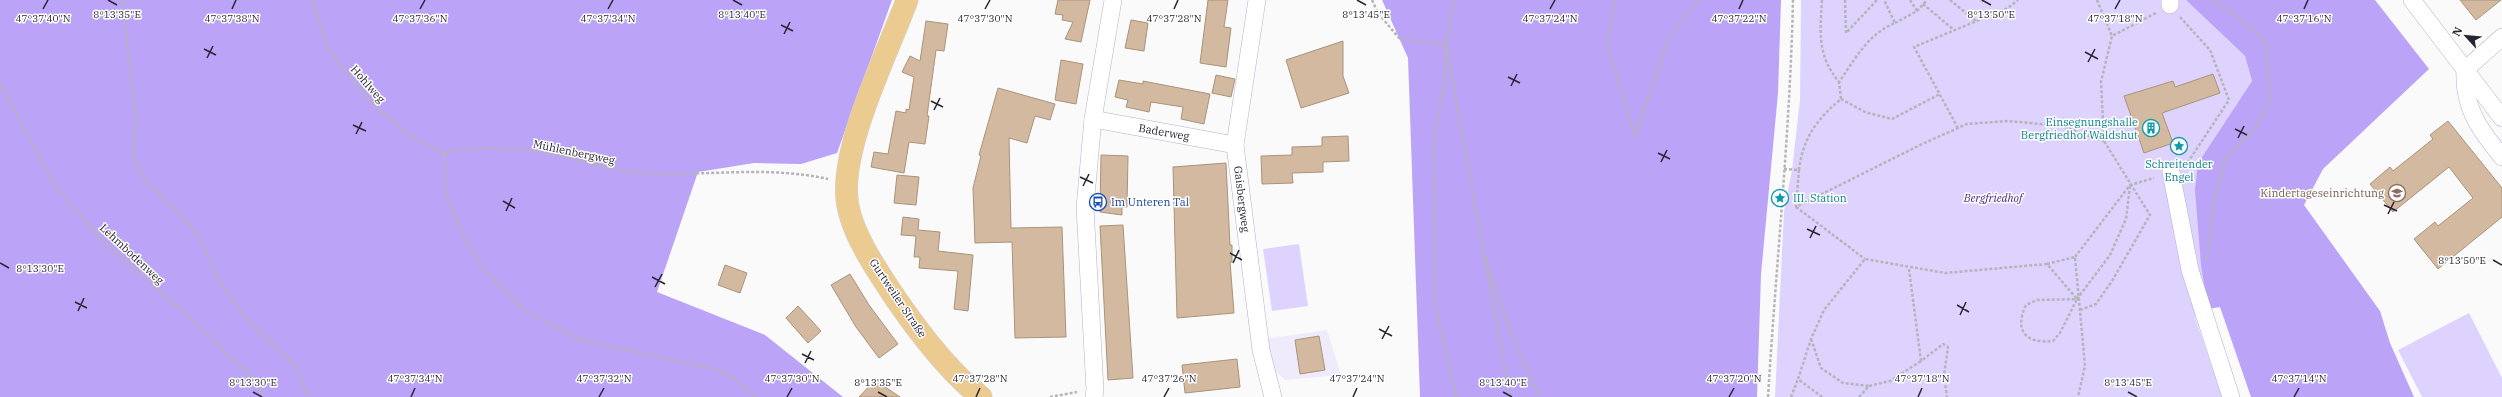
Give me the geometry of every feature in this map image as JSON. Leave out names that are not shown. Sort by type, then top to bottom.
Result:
[{"type":"main road","name":"Gurtweiler Straße","points":[[907,0],[854,140],[846,183],[846,200],[852,221],[877,270],[911,321],[952,370],[981,397]]},
{"type":"street","points":[[1095,393],[1085,207],[1093,119],[1113,0]]},
{"type":"street","name":"Gaisbergweg","points":[[1257,0],[1235,145],[1261,350],[1273,397]]},
{"type":"street","points":[[2412,0],[2502,118]]},
{"type":"street","points":[[2502,37],[2465,70],[2464,89],[2473,116],[2485,136],[2502,157]]},
{"type":"street","name":"Baderweg","points":[[1093,119],[1235,145]]},
{"type":"street","points":[[2171,172],[2190,270],[2230,397]]},
{"type":"path","points":[[122,0],[136,116],[134,155],[145,180],[183,217],[202,242],[218,279],[249,322],[295,365],[309,397]]},
{"type":"path","name":"Hohlweg","points":[[312,0],[329,50],[371,103],[412,137],[444,153]]},
{"type":"path","points":[[1372,0],[1378,14],[1398,38],[1446,45]]},
{"type":"path","points":[[1454,0],[1446,45],[1445,81],[1434,136],[1435,304],[1456,397]]},
{"type":"path","points":[[1614,0],[1607,45],[1635,136],[1669,37],[1698,0]]},
{"type":"path","points":[[1768,397],[1784,170],[1791,95],[1793,0]]},
{"type":"path","points":[[1822,0],[1823,56],[1828,68],[1839,82],[1841,99]]},
{"type":"path","points":[[1845,0],[1846,33],[1877,0]]},
{"type":"path","points":[[1884,0],[1894,23]]},
{"type":"path","points":[[1910,0],[1917,11]]},
{"type":"path","points":[[1839,82],[1871,37],[1881,29],[1917,11],[1927,0]]},
{"type":"path","points":[[1950,0],[1976,22]]},
{"type":"path","points":[[1981,0],[1984,3]]},
{"type":"path","points":[[1958,128],[1914,47],[2008,8],[2018,0]]},
{"type":"path","points":[[2080,310],[2096,304],[2112,281],[2150,215],[2130,185],[2104,140],[2101,82],[2112,36],[2097,0]]},
{"type":"path","points":[[2206,266],[2216,196],[2225,160],[2256,127],[2270,100],[2266,42],[2232,12],[2209,0]]},
{"type":"path","points":[[1796,207],[1865,259],[1910,269],[1945,273],[2047,264],[2075,257],[2130,185],[2185,166],[2229,100],[2210,50],[2170,3],[2112,36]]},
{"type":"path","points":[[1923,4],[1954,30]]},
{"type":"path","points":[[1446,45],[1510,397]]},
{"type":"path","name":"Lehmbodenweg","points":[[0,83],[55,186],[104,242],[190,317],[255,380],[264,397]]},
{"type":"path","points":[[1841,99],[1865,112],[1892,118],[1940,94]]},
{"type":"path","points":[[1796,207],[1801,151],[1809,134],[1824,114],[1841,99]]},
{"type":"path","points":[[1796,207],[1967,124],[2008,121],[2062,126],[2104,140]]},
{"type":"path","name":"Mühlenbergweg","points":[[444,153],[469,149],[502,148],[552,154],[595,166],[639,173],[685,175],[755,171],[811,175],[846,183]]},
{"type":"path","points":[[444,153],[446,194],[464,237],[484,270],[525,311],[582,340],[719,370],[736,380],[755,397]]},
{"type":"path","points":[[1784,170],[1799,170]]},
{"type":"path","points":[[2077,299],[2037,300],[2026,305],[2020,319],[2022,330],[2030,338],[2043,342],[2053,341],[2060,333],[2077,299],[2110,255],[2126,219],[2130,185]]},
{"type":"path","points":[[1482,248],[1510,331],[1540,397]]},
{"type":"path","points":[[2075,257],[2077,299],[2080,310],[2084,366],[2078,397]]},
{"type":"path","points":[[1791,397],[1811,339],[1824,310],[1865,259]]},
{"type":"path","points":[[2047,264],[2077,299]]},
{"type":"path","points":[[1910,269],[1920,361]]},
{"type":"path","points":[[1811,339],[1821,368],[1843,383],[1869,386],[1890,381],[1943,344],[1948,347],[1944,375],[1947,397]]},
{"type":"path","points":[[1798,379],[1822,397]]},
{"type":"path","points":[[1859,397],[1869,386]]},
{"type":"path","points":[[1050,397],[1095,393]]},
{"type":"shaded area","points":[[0,0],[892,0],[837,153],[801,164],[754,163],[698,172],[657,292],[765,335],[843,397],[0,397]]},
{"type":"shaded area","points":[[1382,0],[1781,0],[1778,93],[1761,274],[1757,397],[1420,397],[1408,58]]},
{"type":"shaded area","points":[[2186,0],[2375,0],[2429,69],[2323,169],[2304,205],[2380,311],[2390,343],[2414,397],[2251,397],[2220,307],[2208,309],[2201,265],[2195,190],[2198,163],[2252,81],[2245,56]]},
{"type":"shaded area","points":[[1327,330],[1341,375],[1285,380],[1268,364],[1264,339]]},
{"type":"green space","name":"Bergfriedhof","points":[[1801,0],[2186,0],[2245,56],[2252,81],[2198,163],[2208,309],[2195,317],[2222,397],[1775,397],[1784,211],[1792,170],[1800,100]]},
{"type":"green space","points":[[1299,244],[1308,306],[1272,311],[1263,249]]},
{"type":"green space","points":[[2469,313],[2502,378],[2502,397],[2422,397],[2398,350]]},
{"type":"building","points":[[1058,0],[1090,0],[1081,42],[1065,39],[1073,22],[1062,20],[1063,15],[1055,14]]},
{"type":"building","points":[[1208,0],[1228,0],[1224,27],[1231,28],[1226,67],[1200,63]]},
{"type":"building","points":[[2460,0],[2501,0],[2476,20]]},
{"type":"building","points":[[1131,20],[1148,23],[1144,51],[1125,48]]},
{"type":"building","points":[[926,21],[948,24],[944,51],[936,50],[927,116],[929,116],[925,144],[909,142],[904,173],[871,167],[874,152],[888,154],[896,111],[906,113],[906,109],[909,110],[914,77],[902,72],[910,56],[920,61]]},
{"type":"building","points":[[1343,41],[1343,76],[1349,93],[1301,108],[1286,60]]},
{"type":"building","points":[[1061,60],[1083,64],[1076,104],[1055,100]]},
{"type":"building","points":[[2213,74],[2220,93],[2162,113],[2173,143],[2144,153],[2124,96],[2173,81],[2175,87]]},
{"type":"building","points":[[1216,75],[1235,79],[1231,97],[1212,93]]},
{"type":"building","points":[[1119,80],[1143,84],[1143,81],[1210,94],[1204,124],[1181,119],[1183,107],[1151,102],[1149,112],[1126,107],[1128,100],[1115,97]]},
{"type":"building","points":[[998,88],[1055,104],[1050,120],[1035,116],[1027,143],[1009,138],[1011,228],[1062,227],[1066,337],[1015,338],[1012,242],[975,243],[973,188],[981,156],[979,155]]},
{"type":"building","name":"Kindertageseinrichtung","points":[[2448,121],[2502,188],[2502,217],[2438,269],[2414,239],[2435,222],[2438,226],[2473,198],[2449,167],[2393,212],[2370,184],[2390,167],[2393,171],[2433,139],[2430,135]]},
{"type":"building","points":[[1348,136],[1349,161],[1323,162],[1323,172],[1292,173],[1293,183],[1262,184],[1261,156],[1292,155],[1292,147],[1322,146],[1322,137]]},
{"type":"building","points":[[1101,155],[1128,156],[1127,207],[1122,207],[1122,215],[1100,212]]},
{"type":"building","points":[[1226,163],[1230,245],[1232,245],[1232,262],[1230,262],[1234,313],[1177,318],[1173,167]]},
{"type":"building","points":[[897,175],[919,177],[916,205],[894,203]]},
{"type":"building","points":[[903,217],[919,219],[918,230],[940,232],[938,251],[973,255],[968,311],[954,309],[958,271],[919,268],[920,257],[914,257],[916,236],[901,235]]},
{"type":"building","points":[[1123,225],[1133,378],[1108,380],[1100,226]]},
{"type":"building","points":[[725,265],[747,273],[740,293],[718,285]]},
{"type":"building","points":[[850,274],[869,305],[898,344],[879,358],[856,327],[831,285]]},
{"type":"building","points":[[798,306],[821,331],[808,343],[786,318]]},
{"type":"building","points":[[1319,336],[1325,370],[1300,374],[1295,340]]},
{"type":"building","points":[[1237,359],[1240,387],[1185,393],[1182,365]]},
{"type":"building","points":[[875,380],[900,397],[859,397]]},
{"type":"place","name":"Einsegnungshalle Bergfriedhof Waldshut","points":[[2151,128]]},
{"type":"place","name":"Schreitender Engel","points":[[2179,146]]},
{"type":"place","name":"Kindertageseinrichtung","points":[[2397,193]]},
{"type":"place","name":"III. Station","points":[[1780,198]]},
{"type":"place","name":"Im Unteren Tal","points":[[1098,202]]}]
